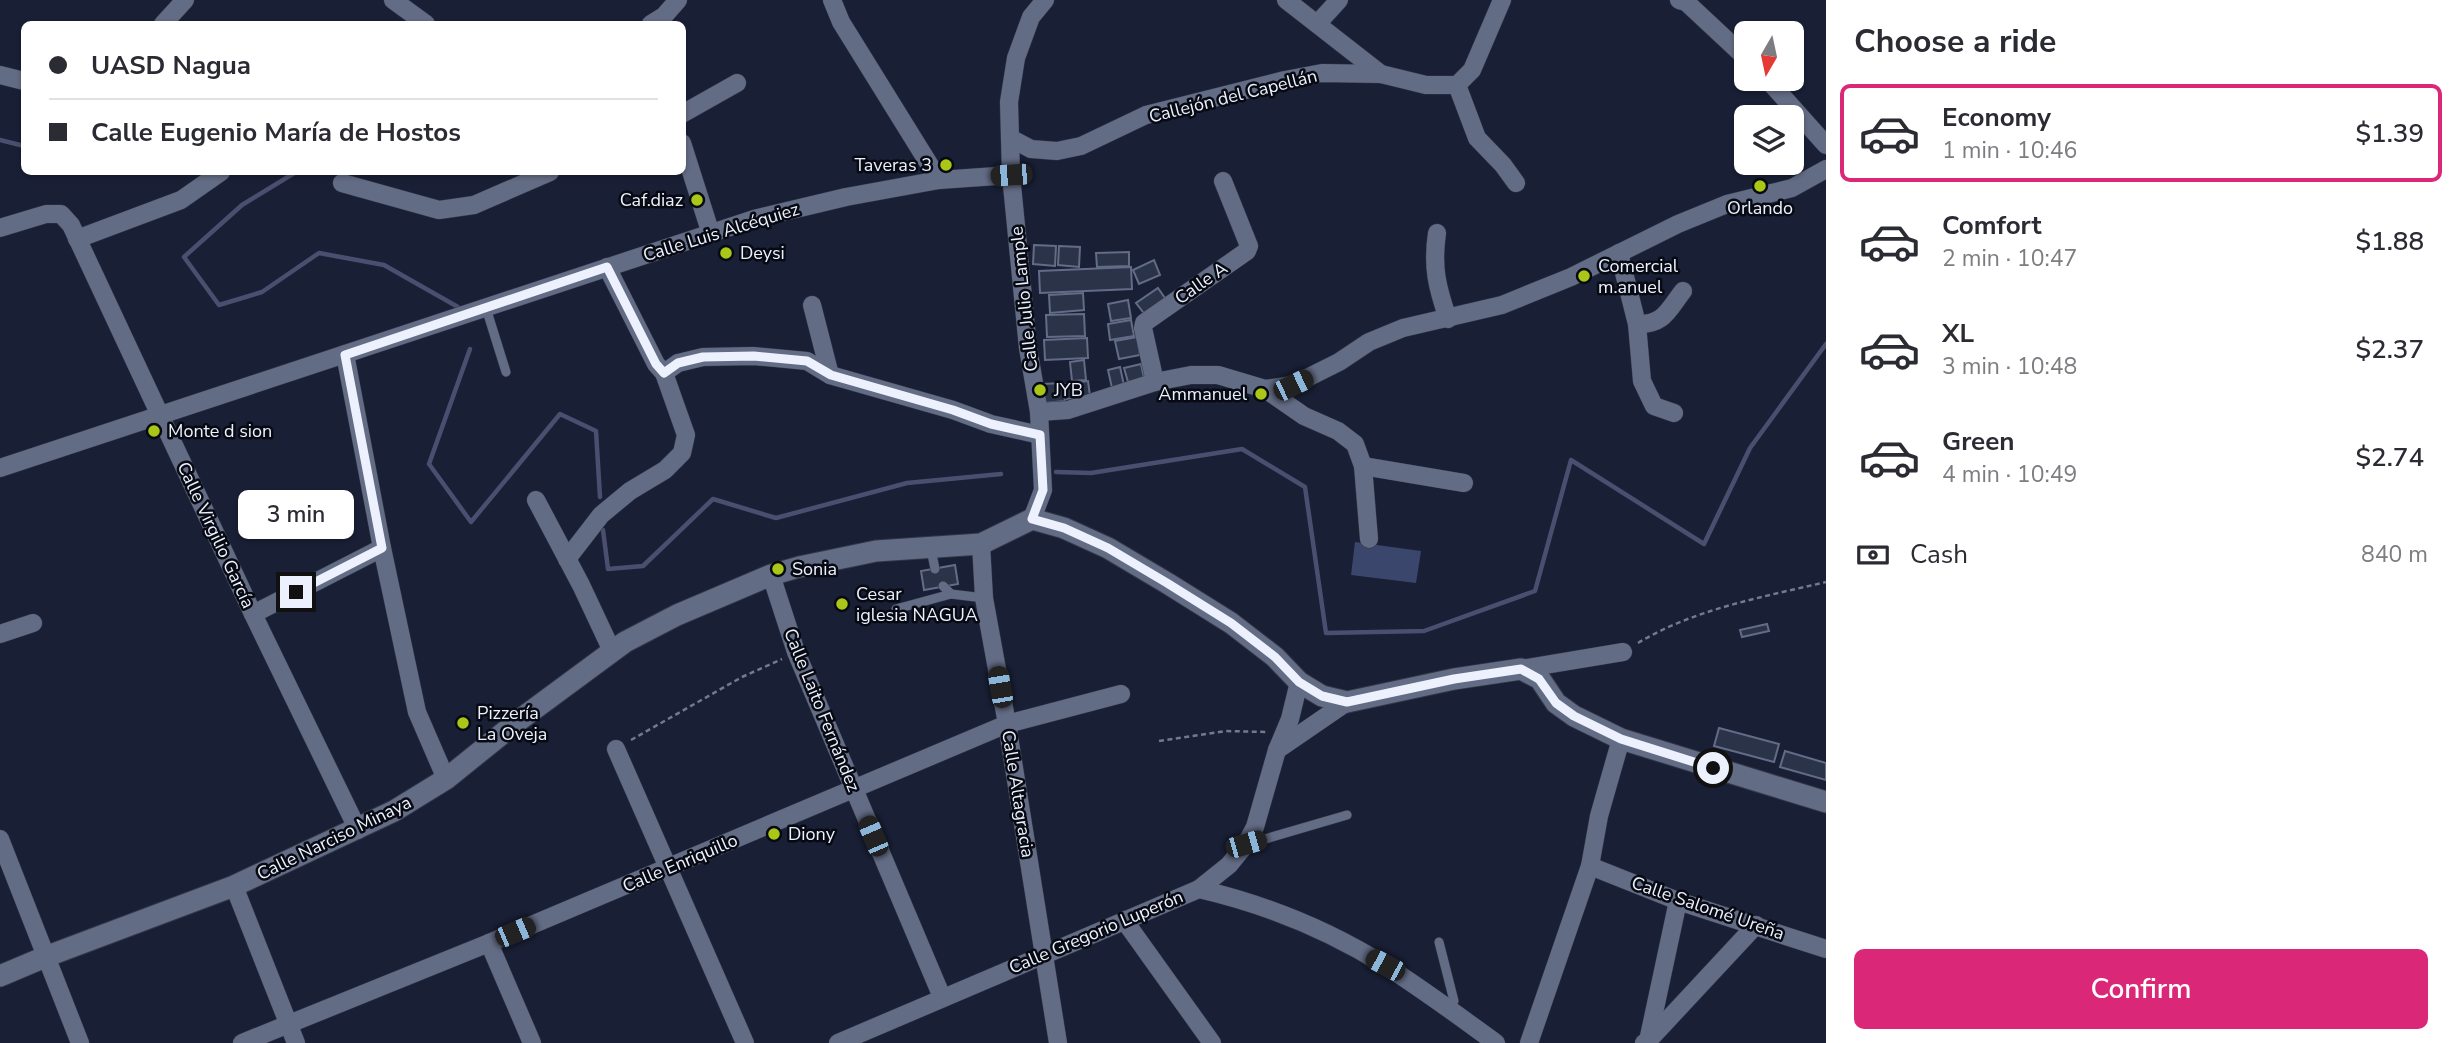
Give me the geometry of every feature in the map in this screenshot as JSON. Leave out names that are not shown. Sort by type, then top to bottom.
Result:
[{"type":"street","points":[[166,21],[185,0]]},
{"type":"street","points":[[393,0],[422,21]]},
{"type":"street","points":[[656,21],[678,0]]},
{"type":"street","points":[[832,0],[841,22],[939,180]]},
{"type":"street","name":"Calle Julio Lample","points":[[1032,519],[1043,490],[1039,412],[1028,348],[1011,175],[1009,102],[1016,58],[1031,17],[1045,0]]},
{"type":"street","points":[[1286,0],[1381,74],[1426,85],[1457,85],[1472,71],[1501,0]]},
{"type":"street","points":[[1318,23],[1339,0]]},
{"type":"street","points":[[1684,1],[1734,47]]},
{"type":"street","name":"Callejón del Capellán","points":[[1010,138],[1031,149],[1057,151],[1080,146],[1146,115],[1285,80],[1322,73],[1381,74]]},
{"type":"street","points":[[0,75],[21,80]]},
{"type":"street","points":[[686,112],[737,83]]},
{"type":"street","points":[[1457,85],[1477,138],[1516,183]]},
{"type":"street","points":[[1778,91],[1826,145]]},
{"type":"street","points":[[686,156],[711,234]]},
{"type":"street","points":[[1265,389],[1293,385],[1339,362],[1369,342],[1403,328],[1502,305],[1571,276],[1678,224],[1727,204],[1793,188],[1826,169]]},
{"type":"street","points":[[77,239],[181,200],[217,175]]},
{"type":"street","points":[[342,183],[439,210],[474,205],[544,175]]},
{"type":"street","name":"Calle Luis Alcéquiez","points":[[0,468],[754,219],[833,200],[939,180],[1011,175]]},
{"type":"street","name":"Calle A","points":[[1155,382],[1144,323],[1247,251],[1249,246],[1223,181]]},
{"type":"street","name":"Calle Virgilio García","points":[[0,228],[46,214],[61,214],[71,225],[159,416],[358,830]]},
{"type":"street","points":[[1437,233],[1434,254],[1436,283],[1448,319]]},
{"type":"street","points":[[1619,253],[1637,324],[1642,382],[1654,406],[1674,413]]},
{"type":"street","points":[[567,559],[601,514],[630,491],[665,470],[682,453],[686,435],[664,373],[656,364],[607,267]]},
{"type":"street","points":[[1637,324],[1659,322],[1683,291]]},
{"type":"street","points":[[812,305],[831,375]]},
{"type":"street","points":[[345,355],[417,712],[446,779]]},
{"type":"street","points":[[664,373],[678,363],[703,357],[754,356],[807,361],[831,375],[953,410],[991,424],[1040,435]]},
{"type":"street","points":[[1039,412],[1068,410],[1155,382],[1191,375],[1218,375],[1265,389],[1304,416],[1338,431],[1355,444],[1363,466],[1369,540]]},
{"type":"street","points":[[1363,466],[1465,482]]},
{"type":"street","points":[[536,500],[612,651]]},
{"type":"street","points":[[1032,519],[1064,528],[1108,548],[1231,623],[1275,657],[1299,682],[1322,696],[1347,702]]},
{"type":"street","name":"Calle Narciso Minaya","points":[[0,976],[234,886],[394,811],[446,779],[612,651],[677,615],[771,575],[876,551],[981,544],[1032,519]]},
{"type":"street","name":"Calle Altagracia","points":[[981,544],[984,598],[1058,1043]]},
{"type":"street","points":[[253,614],[382,548]]},
{"type":"street","name":"Calle Laito Fernández","points":[[771,575],[796,652],[942,997]]},
{"type":"street","points":[[0,634],[33,623]]},
{"type":"street","points":[[1277,750],[1347,702],[1454,679],[1623,652]]},
{"type":"street","points":[[1521,669],[1539,679],[1556,703],[1574,716],[1621,739],[1826,802]]},
{"type":"street","points":[[1199,889],[1229,865],[1246,844],[1255,827],[1299,682]]},
{"type":"street","name":"Calle Enriquillo","points":[[242,1043],[489,943],[1007,724],[1121,694]]},
{"type":"street","points":[[1529,1043],[1590,866],[1599,816],[1621,739]]},
{"type":"street","points":[[616,749],[745,1043]]},
{"type":"street","points":[[0,839],[80,1043]]},
{"type":"street","name":"Calle Salomé Ureña","points":[[1590,866],[1678,901],[1826,949]]},
{"type":"street","points":[[234,886],[296,1043]]},
{"type":"street","name":"Calle Gregorio Luperón","points":[[838,1043],[1199,889],[1255,905],[1328,934],[1385,965],[1496,1043]]},
{"type":"street","points":[[1647,1042],[1678,901]]},
{"type":"street","points":[[1124,920],[1212,1043]]},
{"type":"street","points":[[1647,1042],[1756,925]]},
{"type":"street","points":[[489,943],[532,1043]]},
{"type":"lane","points":[[486,307],[506,372]]},
{"type":"lane","points":[[931,547],[935,569]]},
{"type":"lane","points":[[943,586],[951,594]]},
{"type":"lane","points":[[896,610],[951,594],[984,598]]},
{"type":"lane","points":[[1246,844],[1348,815]]},
{"type":"lane","points":[[1439,942],[1454,1001],[1448,1009]]},
{"type":"path","points":[[1623,652],[1647,637],[1695,617],[1826,582]]},
{"type":"path","points":[[616,749],[742,677],[796,652]]},
{"type":"path","points":[[1159,741],[1226,731],[1284,733]]},
{"type":"shaded area","points":[[1355,542],[1421,551],[1416,583],[1351,575]]},
{"type":"building","points":[[1034,245],[1056,246],[1055,266],[1033,264]]},
{"type":"building","points":[[1059,246],[1080,247],[1079,267],[1058,265]]},
{"type":"building","points":[[1129,252],[1129,266],[1097,267],[1096,253]]},
{"type":"building","points":[[1154,260],[1160,275],[1139,284],[1133,270]]},
{"type":"building","points":[[1131,267],[1132,289],[1040,293],[1039,271]]},
{"type":"building","points":[[1158,288],[1167,301],[1146,316],[1136,303]]},
{"type":"building","points":[[1083,293],[1084,310],[1050,313],[1049,295]]},
{"type":"building","points":[[1128,300],[1131,318],[1111,321],[1108,304]]},
{"type":"building","points":[[1084,314],[1085,336],[1047,337],[1046,315]]},
{"type":"building","points":[[1131,320],[1134,336],[1110,340],[1108,324]]},
{"type":"building","points":[[1137,337],[1140,355],[1119,359],[1115,341]]},
{"type":"building","points":[[1087,338],[1088,358],[1045,360],[1044,340]]},
{"type":"building","points":[[1084,360],[1086,380],[1072,381],[1070,362]]},
{"type":"building","points":[[1141,364],[1144,378],[1128,382],[1124,368]]},
{"type":"building","points":[[1120,367],[1124,385],[1112,388],[1108,370]]},
{"type":"building","points":[[1088,381],[1090,396],[1067,399],[1065,384]]},
{"type":"building","points":[[1063,383],[1065,401],[1044,403],[1042,384]]},
{"type":"building","points":[[955,565],[958,584],[924,590],[921,571]]},
{"type":"building","points":[[1767,624],[1769,631],[1742,637],[1740,630]]},
{"type":"building","points":[[1719,728],[1779,744],[1774,762],[1714,746]]},
{"type":"building","points":[[1785,751],[1826,763],[1826,780],[1780,767]]},
{"type":"waterway","points":[[0,140],[21,145]]},
{"type":"waterway","points":[[291,175],[242,205],[184,257],[219,305],[262,292],[319,253],[384,265],[458,307]]},
{"type":"waterway","points":[[1056,472],[1091,473],[1242,449],[1305,487],[1326,633],[1424,631],[1535,591],[1571,460],[1704,544],[1750,448],[1826,344]]},
{"type":"waterway","points":[[470,349],[429,464],[471,522],[560,414],[596,431],[600,497]]},
{"type":"waterway","points":[[603,530],[608,569],[643,566],[713,499],[776,518],[907,483],[1001,474]]},
{"type":"place","name":"Taveras 3","points":[[946,165]]},
{"type":"place","name":"Orlando","points":[[1760,186]]},
{"type":"place","name":"Caf.diaz","points":[[697,200]]},
{"type":"place","name":"Deysi","points":[[726,253]]},
{"type":"place","name":"Comercial m.anuel","points":[[1584,276]]},
{"type":"place","name":"JYB","points":[[1040,390]]},
{"type":"place","name":"Ammanuel","points":[[1261,394]]},
{"type":"place","name":"Monte d sion","points":[[154,431]]},
{"type":"place","name":"Sonia","points":[[778,569]]},
{"type":"place","name":"Cesar iglesia NAGUA","points":[[842,604]]},
{"type":"place","name":"Pizzería La Oveja","points":[[463,723]]},
{"type":"place","name":"Diony","points":[[774,834]]},
{"type":"route","points":[[296,592],[382,548],[345,355],[607,267],[656,364],[664,373],[678,363],[703,357],[754,356],[807,361],[831,375],[953,410],[991,424],[1040,435],[1043,490],[1032,519],[1064,528],[1108,548],[1167,583],[1231,623],[1275,657],[1299,682],[1322,696],[1347,702],[1454,679],[1521,669],[1539,679],[1556,703],[1574,716],[1621,739],[1713,768]]}]
